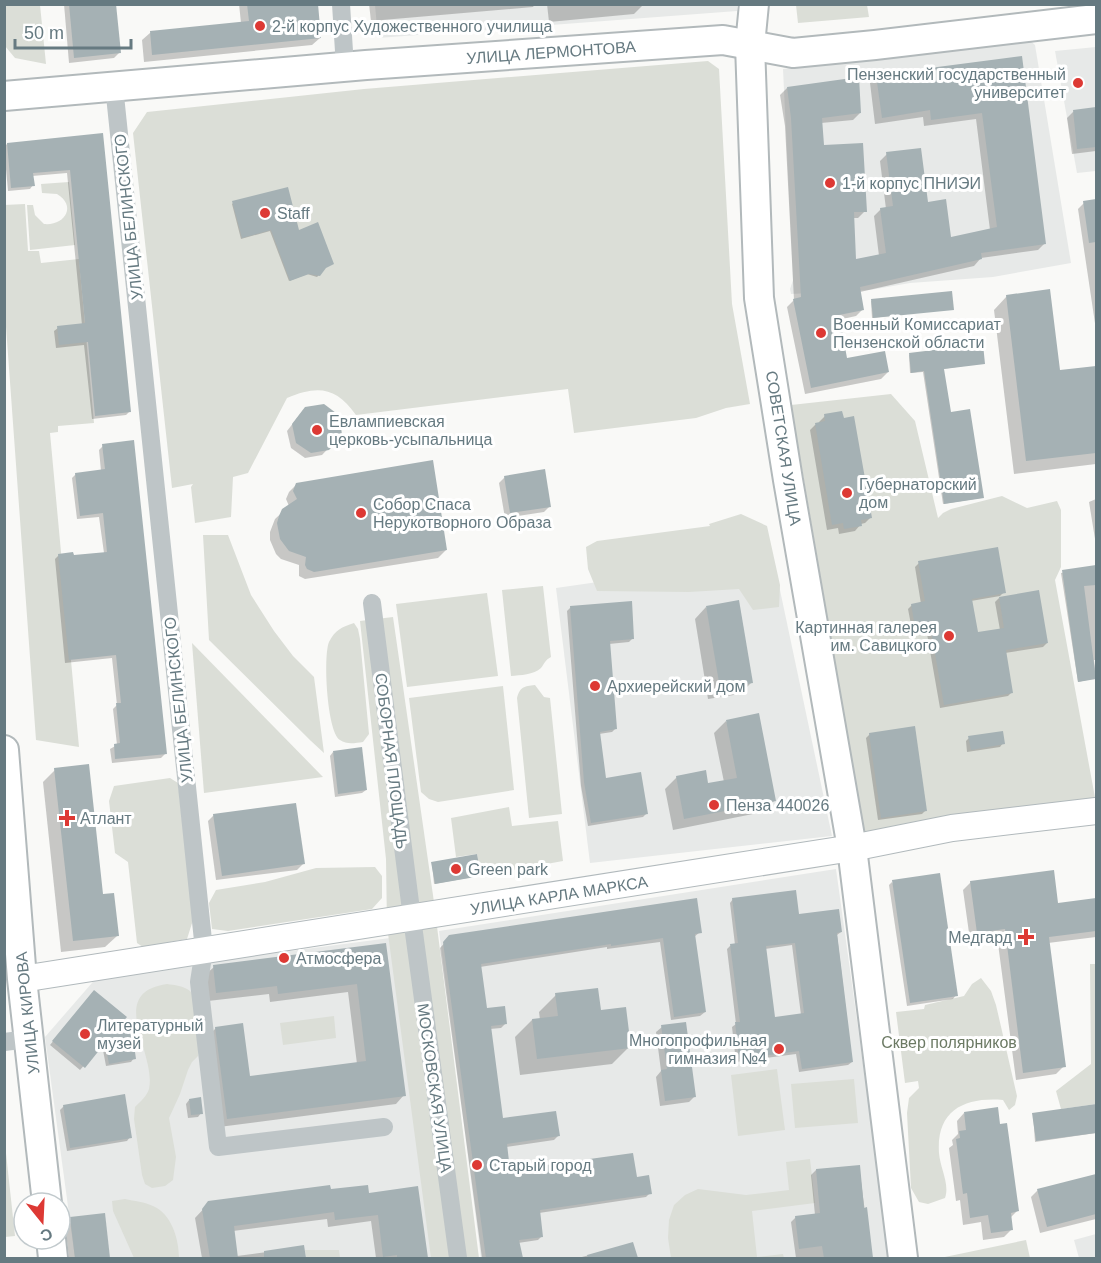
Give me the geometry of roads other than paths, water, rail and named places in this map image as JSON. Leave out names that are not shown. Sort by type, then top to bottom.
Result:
[{"type":"main road","name":"СОВЕТСКАЯ УЛИЦА","points":[[754,4],[750,45],[759,298],[852,848],[903,1258]]},
{"type":"main road","name":"УЛИЦА ЛЕРМОНТОВА","points":[[4,96],[345,67],[723,40],[793,53],[1096,19]]},
{"type":"main road","name":"УЛИЦА КИРОВА","points":[[4,750],[22,978],[17,1040],[45,1191]]},
{"type":"main road","name":"УЛИЦА КАРЛА МАРКСА","points":[[22,978],[852,848],[952,828],[1096,811]]},
{"type":"street","points":[[341,4],[345,67]]},
{"type":"street","name":"УЛИЦА БЕЛИНСКОГО","points":[[114,86],[204,950],[199,982],[218,1147],[384,1127]]},
{"type":"street","name":"СОБОРНАЯ ПЛОЩАДЬ","points":[[372,603],[412,918]]},
{"type":"street","name":"МОСКОВСКАЯ УЛИЦА","points":[[412,918],[458,1258]]},
{"type":"place","name":"2-й корпус Художественного училища","points":[[260,26]]},
{"type":"place","name":"Пензенский государственный университет","points":[[1078,83]]},
{"type":"place","name":"1-й корпус ПНИЭИ","points":[[830,183]]},
{"type":"place","name":"Staff","points":[[265,213]]},
{"type":"place","name":"Военный Комиссариат Пензенской области","points":[[821,333]]},
{"type":"place","name":"Евлампиевская церковь-усыпальница","points":[[317,430]]},
{"type":"place","name":"Губернаторский дом","points":[[847,493]]},
{"type":"place","name":"Собор Спаса Нерукотворного Образа","points":[[361,513]]},
{"type":"place","name":"Картинная галерея им. Савицкого","points":[[949,636]]},
{"type":"place","name":"Архиерейский дом","points":[[595,686]]},
{"type":"place","name":"Пенза 440026","points":[[714,805]]},
{"type":"place","name":"Атлант","points":[[67,818]]},
{"type":"place","name":"Green park","points":[[456,869]]},
{"type":"place","name":"Медгард","points":[[1026,937]]},
{"type":"place","name":"Атмосфера","points":[[284,958]]},
{"type":"place","name":"Литературный музей","points":[[85,1034]]},
{"type":"place","name":"Многопрофильная гимназия №4","points":[[779,1049]]},
{"type":"place","name":"Старый город","points":[[477,1165]]},
{"type":"park label","name":"Сквер полярников","points":[[949,1042]]}]
